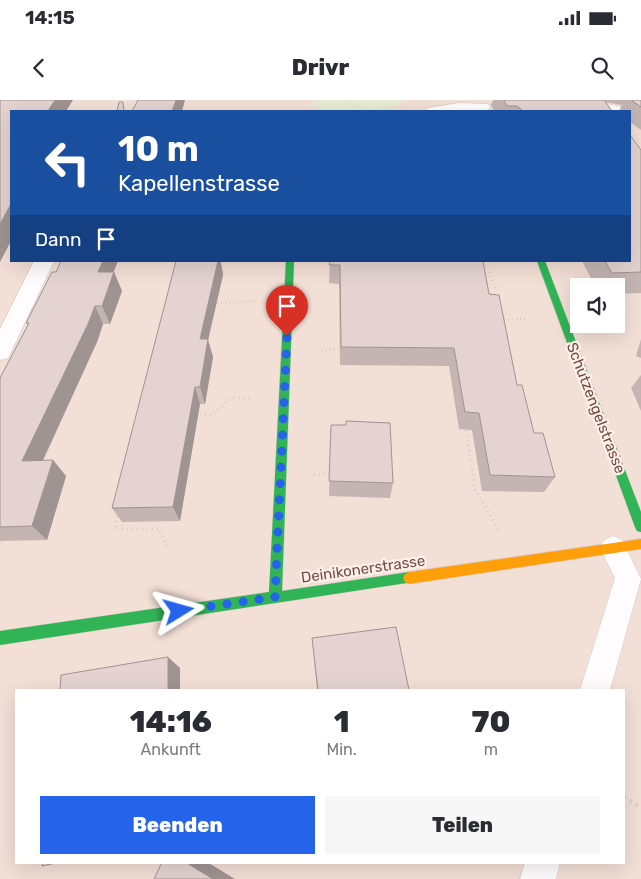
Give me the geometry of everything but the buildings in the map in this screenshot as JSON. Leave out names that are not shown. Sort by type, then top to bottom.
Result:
[{"type":"street","points":[[566,100],[614,110]]},
{"type":"street","points":[[440,110],[482,106]]},
{"type":"street","points":[[0,352],[44,262]]},
{"type":"street","points":[[275,597],[290,262]]},
{"type":"street","name":"Schutzengelstrasse","points":[[541,262],[641,527]]},
{"type":"street","name":"Deinikonerstrasse","points":[[0,638],[641,544]]},
{"type":"lane","points":[[595,689],[628,578],[612,548]]},
{"type":"lane","points":[[538,879],[542,864]]},
{"type":"path","points":[[344,100],[350,105],[373,110]]},
{"type":"path","points":[[381,110],[397,105]]},
{"type":"path","points":[[485,262],[496,290]]},
{"type":"path","points":[[217,303],[265,300]]},
{"type":"path","points":[[494,324],[504,319],[529,320]]},
{"type":"path","points":[[315,352],[340,348]]},
{"type":"path","points":[[194,414],[212,415],[232,398],[257,398]]},
{"type":"path","points":[[466,430],[475,489],[500,534]]},
{"type":"path","points":[[118,510],[115,529],[159,529],[168,550]]},
{"type":"path","points":[[625,798],[641,808]]},
{"type":"shaded area","points":[[0,100],[641,100],[641,879],[0,879]]},
{"type":"green space","points":[[317,100],[407,100],[388,110],[324,110],[309,104]]},
{"type":"traffic: fast","points":[[275,597],[290,262]]},
{"type":"traffic: fast","points":[[541,262],[641,527]]},
{"type":"traffic: fast","points":[[0,638],[409,578]]},
{"type":"traffic: slow","points":[[409,578],[641,544]]},
{"type":"route","points":[[179,611],[275,597],[287,336]]}]
